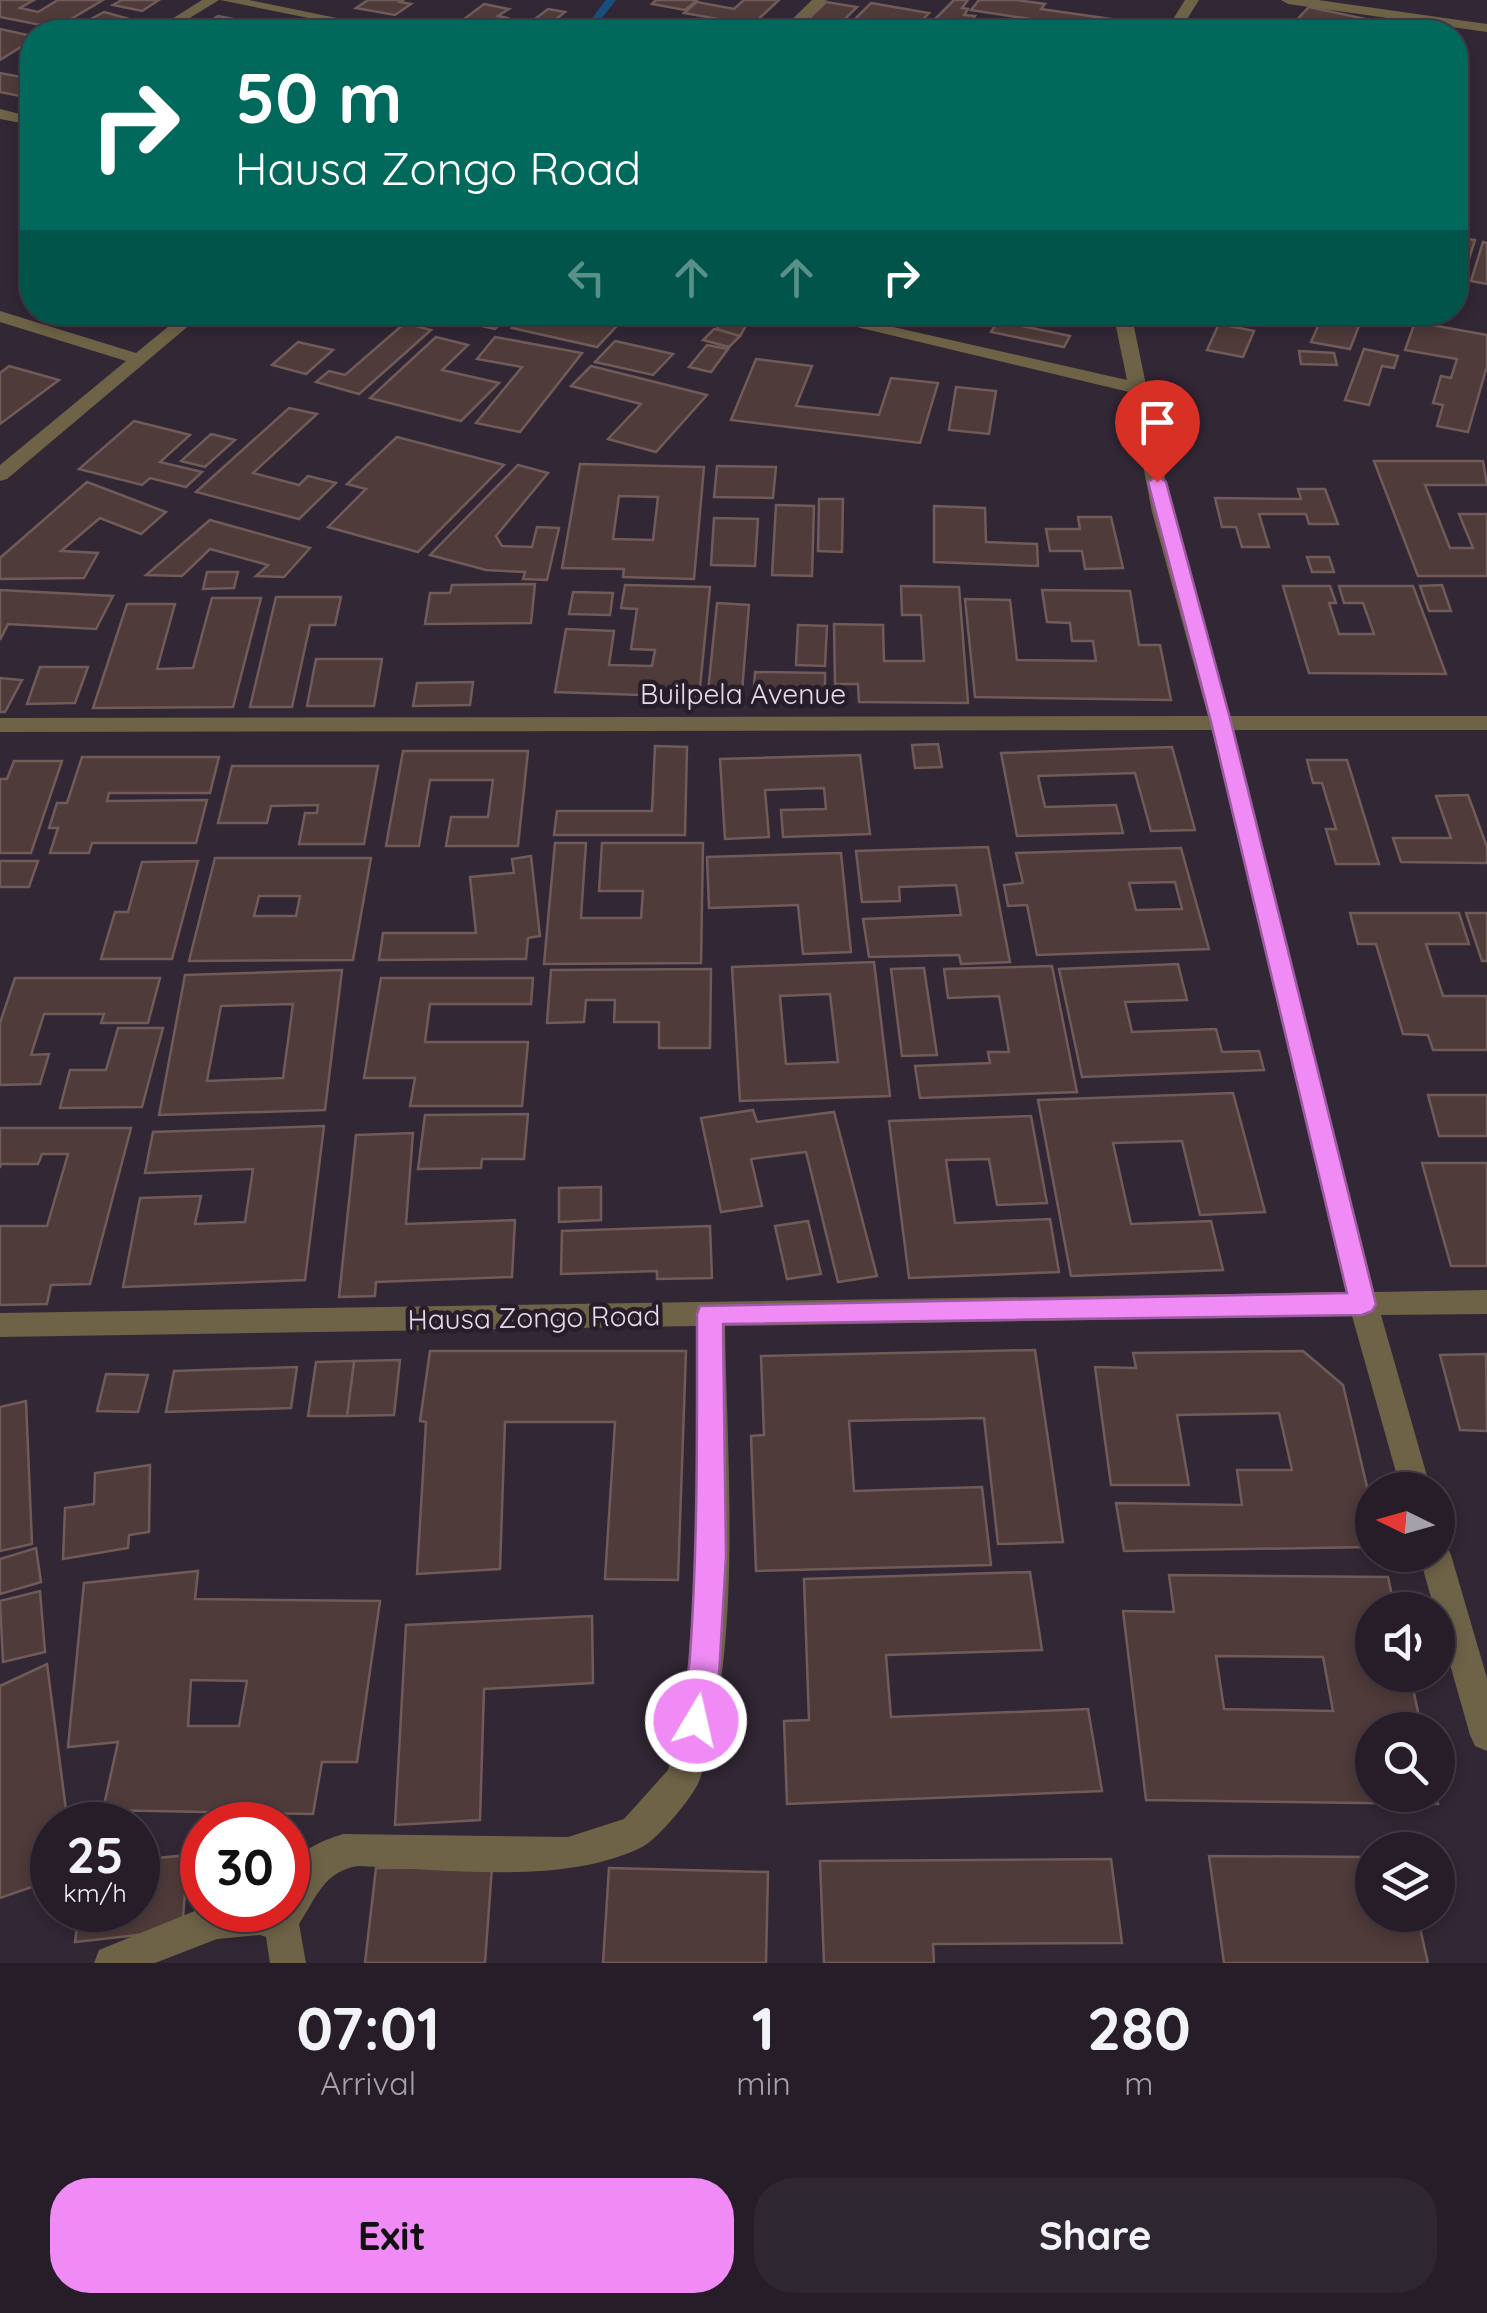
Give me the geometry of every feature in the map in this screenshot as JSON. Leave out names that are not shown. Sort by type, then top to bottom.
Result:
[{"type":"street","points":[[178,20],[212,0]]},
{"type":"street","points":[[227,0],[334,20]]},
{"type":"street","points":[[799,20],[820,0]]},
{"type":"street","points":[[1288,0],[1430,20]]},
{"type":"street","points":[[29,325],[140,360]]},
{"type":"street","points":[[0,475],[182,325]]},
{"type":"street","points":[[858,325],[1140,390]]},
{"type":"street","points":[[1125,325],[1162,512],[1221,722],[1362,1304],[1411,1472]]},
{"type":"street","name":"Builpela Avenue","points":[[0,725],[1487,722]]},
{"type":"street","name":"Hausa Zongo Road","points":[[0,1325],[1487,1302]]},
{"type":"street","points":[[310,1871],[332,1852],[358,1849],[568,1854],[635,1832],[683,1779],[703,1692],[712,1556],[710,1314]]},
{"type":"street","points":[[1440,1572],[1487,1735]]},
{"type":"street","points":[[112,1963],[192,1932]]},
{"type":"street","points":[[286,1932],[288,1963]]},
{"type":"building","points":[[0,0],[34,0],[20,8],[38,12],[58,0],[103,0],[69,20],[20,21],[0,17]]},
{"type":"building","points":[[122,0],[159,0],[142,11],[113,5]]},
{"type":"building","points":[[368,0],[404,0],[400,2],[411,4],[395,15],[356,8]]},
{"type":"building","points":[[656,0],[697,0],[685,10],[652,4]]},
{"type":"building","points":[[744,0],[779,0],[757,20],[724,20],[684,13],[697,2],[734,9]]},
{"type":"building","points":[[954,0],[968,0],[962,8],[968,9],[964,15],[975,16],[972,20],[934,20]]},
{"type":"building","points":[[979,0],[1016,0],[1045,4],[1041,9],[1111,19],[1037,20],[971,10]]},
{"type":"building","points":[[826,2],[857,7],[844,20],[807,20]]},
{"type":"building","points":[[871,3],[929,13],[922,20],[855,19]]},
{"type":"building","points":[[484,4],[509,9],[498,16],[507,18],[504,20],[463,20]]},
{"type":"building","points":[[1309,7],[1370,20],[1297,20]]},
{"type":"building","points":[[548,9],[565,12],[555,20],[534,20]]},
{"type":"building","points":[[104,12],[133,20],[89,20]]},
{"type":"building","points":[[0,29],[20,33],[20,48],[0,60]]},
{"type":"building","points":[[0,73],[20,77],[20,96],[0,92]]},
{"type":"building","points":[[1468,239],[1475,240],[1468,262]]},
{"type":"building","points":[[1483,242],[1487,243],[1487,284],[1471,281]]},
{"type":"building","points":[[403,325],[431,330],[359,394],[316,382],[329,371],[345,375]]},
{"type":"building","points":[[515,325],[618,325],[597,347],[512,328]]},
{"type":"building","points":[[716,325],[746,325],[740,336],[719,330]]},
{"type":"building","points":[[995,325],[1017,325],[1070,336],[1064,347],[991,332]]},
{"type":"building","points":[[1219,325],[1254,331],[1243,357],[1207,350]]},
{"type":"building","points":[[1319,325],[1359,325],[1350,349],[1311,342]]},
{"type":"building","points":[[1414,325],[1487,335],[1487,366],[1468,432],[1437,426],[1443,405],[1433,403],[1441,376],[1451,378],[1457,359],[1405,350]]},
{"type":"building","points":[[714,329],[740,336],[729,347],[703,340]]},
{"type":"building","points":[[436,337],[468,345],[442,370],[499,383],[461,421],[370,398]]},
{"type":"building","points":[[495,337],[582,353],[520,432],[476,423],[522,367],[477,359]]},
{"type":"building","points":[[615,341],[673,354],[653,375],[595,362]]},
{"type":"building","points":[[298,342],[333,350],[306,374],[272,365]]},
{"type":"building","points":[[707,345],[728,349],[711,372],[689,367]]},
{"type":"building","points":[[1364,349],[1398,356],[1394,368],[1382,366],[1369,405],[1345,400]]},
{"type":"building","points":[[1299,351],[1334,353],[1337,365],[1301,364]]},
{"type":"building","points":[[756,359],[812,366],[796,406],[879,415],[891,378],[938,383],[920,443],[731,420]]},
{"type":"building","points":[[9,366],[59,380],[0,424],[0,373]]},
{"type":"building","points":[[591,366],[707,395],[656,452],[608,439],[641,404],[571,386]]},
{"type":"building","points":[[956,387],[996,391],[989,434],[949,430]]},
{"type":"building","points":[[289,408],[317,414],[253,473],[299,485],[308,476],[336,483],[299,519],[196,492]]},
{"type":"building","points":[[134,421],[190,435],[160,462],[202,472],[186,487],[150,478],[142,485],[79,469]]},
{"type":"building","points":[[211,434],[235,440],[205,467],[181,461]]},
{"type":"building","points":[[397,437],[504,465],[418,552],[328,527],[366,489],[347,484]]},
{"type":"building","points":[[1374,461],[1483,461],[1487,485],[1425,485],[1450,548],[1473,548],[1459,514],[1487,514],[1487,576],[1418,576]]},
{"type":"building","points":[[580,464],[704,467],[694,579],[623,577],[624,569],[562,568]],"holes":[[[619,496],[658,497],[653,540],[613,539]]]},
{"type":"building","points":[[518,465],[548,473],[496,536],[502,546],[532,547],[537,527],[559,528],[547,580],[523,579],[525,572],[486,570],[430,555]]},
{"type":"building","points":[[717,466],[776,467],[773,498],[714,497]]},
{"type":"building","points":[[87,482],[166,512],[141,534],[100,518],[61,551],[98,553],[84,578],[0,579],[0,558]]},
{"type":"building","points":[[1298,489],[1325,489],[1338,524],[1309,524],[1306,514],[1259,514],[1269,547],[1242,547],[1236,527],[1222,527],[1215,498],[1301,499]]},
{"type":"building","points":[[819,499],[843,499],[842,552],[818,551]]},
{"type":"building","points":[[776,505],[814,506],[812,576],[772,575]]},
{"type":"building","points":[[934,506],[985,508],[986,542],[1037,544],[1038,566],[934,562]]},
{"type":"building","points":[[1078,517],[1111,517],[1123,568],[1085,569],[1082,551],[1050,551],[1046,529],[1080,529]]},
{"type":"building","points":[[714,518],[758,519],[755,566],[711,565]]},
{"type":"building","points":[[210,520],[310,548],[284,577],[256,576],[268,565],[210,549],[182,576],[146,575]]},
{"type":"building","points":[[1307,557],[1329,557],[1334,572],[1312,572]]},
{"type":"building","points":[[207,572],[238,572],[234,588],[203,589]]},
{"type":"building","points":[[535,584],[531,623],[425,624],[430,593],[450,593],[452,585]]},
{"type":"building","points":[[625,585],[710,587],[699,697],[555,692],[566,629],[614,631],[609,665],[652,666],[655,650],[631,649],[637,609],[621,608]]},
{"type":"building","points":[[1442,585],[1451,611],[1429,611],[1420,586]]},
{"type":"building","points":[[901,586],[959,587],[968,703],[859,702],[858,684],[835,684],[834,624],[883,625],[884,661],[924,661],[921,615],[902,615]]},
{"type":"building","points":[[1283,586],[1330,586],[1336,603],[1329,603],[1339,634],[1374,634],[1363,603],[1344,603],[1339,586],[1413,586],[1446,674],[1309,673]]},
{"type":"building","points":[[0,590],[113,596],[96,629],[8,624],[0,640]]},
{"type":"building","points":[[1042,590],[1130,591],[1139,645],[1160,645],[1171,700],[975,697],[965,599],[1010,600],[1017,660],[1096,661],[1093,641],[1072,641],[1070,623],[1047,622]]},
{"type":"building","points":[[573,592],[613,593],[610,615],[569,614]]},
{"type":"building","points":[[276,597],[341,597],[335,625],[310,625],[292,707],[250,707]]},
{"type":"building","points":[[212,598],[261,598],[233,707],[93,708],[127,604],[175,604],[157,669],[193,668]]},
{"type":"building","points":[[717,603],[749,605],[741,704],[707,702]]},
{"type":"building","points":[[798,625],[827,626],[825,666],[796,665]]},
{"type":"building","points":[[316,659],[382,659],[374,706],[307,706]]},
{"type":"building","points":[[40,667],[88,667],[75,703],[27,704]]},
{"type":"building","points":[[755,672],[825,673],[825,703],[753,701]]},
{"type":"building","points":[[0,678],[22,680],[5,712],[0,712]]},
{"type":"building","points":[[473,682],[470,705],[413,706],[417,683]]},
{"type":"building","points":[[938,744],[942,767],[915,768],[912,745]]},
{"type":"building","points":[[655,746],[687,747],[685,835],[554,835],[557,811],[652,811]]},
{"type":"building","points":[[1172,747],[1195,830],[1151,831],[1135,773],[1038,776],[1045,807],[1116,805],[1123,833],[1017,836],[1001,753]]},
{"type":"building","points":[[403,751],[528,751],[518,846],[446,846],[451,817],[488,817],[493,780],[430,780],[419,846],[386,846]]},
{"type":"building","points":[[860,755],[870,834],[783,837],[781,810],[826,809],[824,788],[765,790],[769,837],[725,839],[720,759]]},
{"type":"building","points":[[82,757],[219,757],[210,793],[109,793],[107,801],[207,800],[196,843],[92,843],[89,853],[50,853],[58,828],[49,828],[57,803],[67,803]]},
{"type":"building","points":[[1307,760],[1347,760],[1379,864],[1336,864],[1326,829],[1336,829],[1322,783],[1313,783]]},
{"type":"building","points":[[14,761],[62,761],[31,853],[0,853],[0,779],[7,779]]},
{"type":"building","points":[[232,766],[378,766],[364,844],[299,844],[305,813],[317,813],[318,805],[271,806],[267,823],[218,823]]},
{"type":"building","points":[[1468,795],[1487,847],[1487,863],[1401,862],[1393,838],[1451,838],[1436,796]]},
{"type":"building","points":[[555,843],[586,843],[581,918],[641,918],[643,891],[599,891],[602,843],[703,843],[701,963],[544,964]]},
{"type":"building","points":[[988,847],[1010,962],[961,964],[959,955],[869,957],[863,919],[961,915],[956,885],[899,887],[900,901],[862,902],[856,851]]},
{"type":"building","points":[[1181,848],[1209,949],[1037,955],[1027,905],[1008,906],[1004,885],[1023,883],[1016,853]],"holes":[[[1175,882],[1182,909],[1136,910],[1129,883]]]},
{"type":"building","points":[[841,853],[851,952],[803,954],[798,905],[709,908],[707,857]]},
{"type":"building","points":[[531,856],[540,936],[528,938],[526,959],[379,960],[383,933],[476,933],[470,877],[514,873],[512,859]]},
{"type":"building","points":[[215,858],[371,858],[353,960],[189,961]],"holes":[[[259,896],[300,896],[296,916],[254,916]]]},
{"type":"building","points":[[0,861],[38,861],[29,887],[0,887]]},
{"type":"building","points":[[198,861],[172,959],[101,959],[115,912],[128,912],[142,862]]},
{"type":"building","points":[[1350,913],[1459,913],[1469,944],[1426,944],[1443,996],[1487,996],[1487,1050],[1433,1050],[1428,1035],[1403,1034],[1376,944],[1358,944]]},
{"type":"building","points":[[1466,913],[1487,913],[1487,961],[1482,961]]},
{"type":"building","points":[[874,962],[890,1096],[740,1101],[732,967]],"holes":[[[830,994],[838,1062],[786,1064],[780,996]]]},
{"type":"building","points":[[1178,964],[1187,1000],[1125,1002],[1132,1032],[1216,1029],[1222,1052],[1259,1051],[1264,1070],[1082,1077],[1059,969]]},
{"type":"building","points":[[1052,966],[1077,1092],[920,1098],[915,1066],[990,1063],[988,1052],[1009,1052],[999,996],[948,998],[944,969]]},
{"type":"building","points":[[924,968],[937,1055],[902,1056],[891,969]]},
{"type":"building","points":[[711,969],[710,1048],[659,1048],[659,1022],[614,1022],[615,1000],[586,1000],[584,1022],[547,1023],[551,970]]},
{"type":"building","points":[[342,970],[325,1110],[159,1115],[185,975]],"holes":[[[293,1004],[283,1078],[207,1081],[221,1006]]]},
{"type":"building","points":[[15,978],[160,978],[148,1023],[101,1023],[104,1014],[44,1014],[31,1055],[49,1054],[40,1084],[0,1085],[0,1023]]},
{"type":"building","points":[[381,978],[533,978],[531,1004],[430,1004],[425,1042],[528,1042],[522,1106],[410,1106],[415,1078],[364,1078]]},
{"type":"building","points":[[118,1028],[163,1028],[142,1107],[60,1108],[70,1070],[106,1070]]},
{"type":"building","points":[[1233,1093],[1265,1212],[1200,1215],[1182,1141],[1113,1143],[1131,1224],[1211,1221],[1223,1270],[1071,1276],[1038,1100]]},
{"type":"building","points":[[1428,1095],[1487,1095],[1487,1136],[1439,1136]]},
{"type":"building","points":[[753,1110],[757,1122],[834,1112],[877,1276],[838,1282],[806,1152],[751,1159],[762,1206],[721,1212],[701,1118]]},
{"type":"building","points":[[528,1114],[524,1159],[482,1159],[481,1168],[418,1169],[425,1115]]},
{"type":"building","points":[[1031,1116],[1047,1203],[997,1205],[989,1159],[946,1160],[955,1223],[1050,1219],[1059,1272],[909,1278],[889,1121]]},
{"type":"building","points":[[324,1126],[305,1280],[123,1287],[140,1198],[201,1196],[195,1224],[245,1222],[253,1169],[145,1173],[153,1132]]},
{"type":"building","points":[[0,1128],[131,1128],[90,1284],[51,1285],[47,1304],[0,1305],[0,1226],[47,1226],[68,1154],[42,1154],[38,1164],[1,1164],[0,1168]]},
{"type":"building","points":[[413,1133],[406,1224],[515,1220],[512,1277],[376,1282],[375,1296],[339,1297],[356,1135]]},
{"type":"building","points":[[1422,1163],[1487,1163],[1487,1266],[1451,1266]]},
{"type":"building","points":[[601,1187],[601,1220],[559,1222],[559,1188]]},
{"type":"building","points":[[808,1221],[821,1274],[787,1279],[775,1226]]},
{"type":"building","points":[[710,1226],[712,1278],[657,1279],[657,1271],[561,1274],[562,1231]]},
{"type":"building","points":[[1035,1350],[1063,1542],[998,1544],[984,1418],[849,1421],[854,1491],[982,1487],[991,1565],[756,1571],[751,1436],[764,1435],[761,1356]]},
{"type":"building","points":[[430,1351],[686,1351],[678,1580],[605,1579],[615,1422],[505,1422],[500,1569],[417,1574],[426,1422],[420,1421]]},
{"type":"building","points":[[1303,1351],[1343,1385],[1364,1472],[1355,1472],[1355,1547],[1124,1551],[1116,1503],[1242,1505],[1237,1470],[1292,1470],[1279,1413],[1177,1415],[1189,1485],[1111,1485],[1095,1367],[1136,1368],[1133,1353]]},
{"type":"building","points":[[1486,1354],[1487,1431],[1460,1430],[1440,1355]]},
{"type":"building","points":[[400,1360],[394,1415],[347,1416],[354,1361]]},
{"type":"building","points":[[354,1361],[347,1416],[308,1416],[316,1362]]},
{"type":"building","points":[[297,1367],[291,1408],[166,1412],[174,1371]]},
{"type":"building","points":[[106,1374],[148,1375],[138,1412],[97,1411]]},
{"type":"building","points":[[26,1401],[32,1544],[0,1551],[0,1407]]},
{"type":"building","points":[[150,1465],[149,1532],[129,1535],[128,1548],[63,1559],[65,1508],[94,1504],[95,1473]]},
{"type":"building","points":[[36,1548],[41,1582],[0,1594],[0,1559]]},
{"type":"building","points":[[198,1571],[195,1599],[380,1601],[357,1762],[322,1762],[313,1814],[310,1802],[180,1802],[180,1811],[160,1811],[160,1802],[105,1802],[118,1742],[68,1747],[84,1583]],"holes":[[[191,1680],[247,1681],[239,1726],[188,1726]]]},
{"type":"building","points":[[1030,1572],[1042,1650],[886,1655],[891,1717],[1088,1709],[1102,1791],[787,1804],[784,1721],[809,1720],[804,1579]]},
{"type":"building","points":[[1169,1575],[1388,1577],[1391,1592],[1355,1592],[1355,1692],[1414,1692],[1418,1712],[1355,1712],[1355,1803],[1146,1800],[1123,1611],[1174,1612]],"holes":[[[1216,1656],[1323,1657],[1333,1711],[1224,1709]]]},
{"type":"building","points":[[40,1591],[45,1652],[3,1662],[0,1601]]},
{"type":"building","points":[[592,1616],[593,1683],[484,1689],[480,1820],[395,1825],[406,1625]]},
{"type":"building","points":[[47,1664],[65,1802],[30,1802],[30,1888],[0,1898],[0,1686]]},
{"type":"building","points":[[180,1856],[180,1930],[75,1942],[76,1932],[160,1932],[160,1858]]},
{"type":"building","points":[[1209,1856],[1355,1857],[1355,1932],[1421,1932],[1428,1963],[1224,1963]]},
{"type":"building","points":[[1111,1859],[1122,1943],[933,1944],[934,1963],[824,1963],[820,1861]]},
{"type":"building","points":[[492,1867],[485,1963],[365,1963],[376,1868]]},
{"type":"building","points":[[609,1868],[768,1872],[766,1963],[603,1963]]},
{"type":"waterway","points":[[595,20],[611,0]]},
{"type":"route","points":[[696,1721],[703,1692],[712,1556],[710,1314],[1362,1304],[1221,722],[1190,618],[1157,482]]}]
